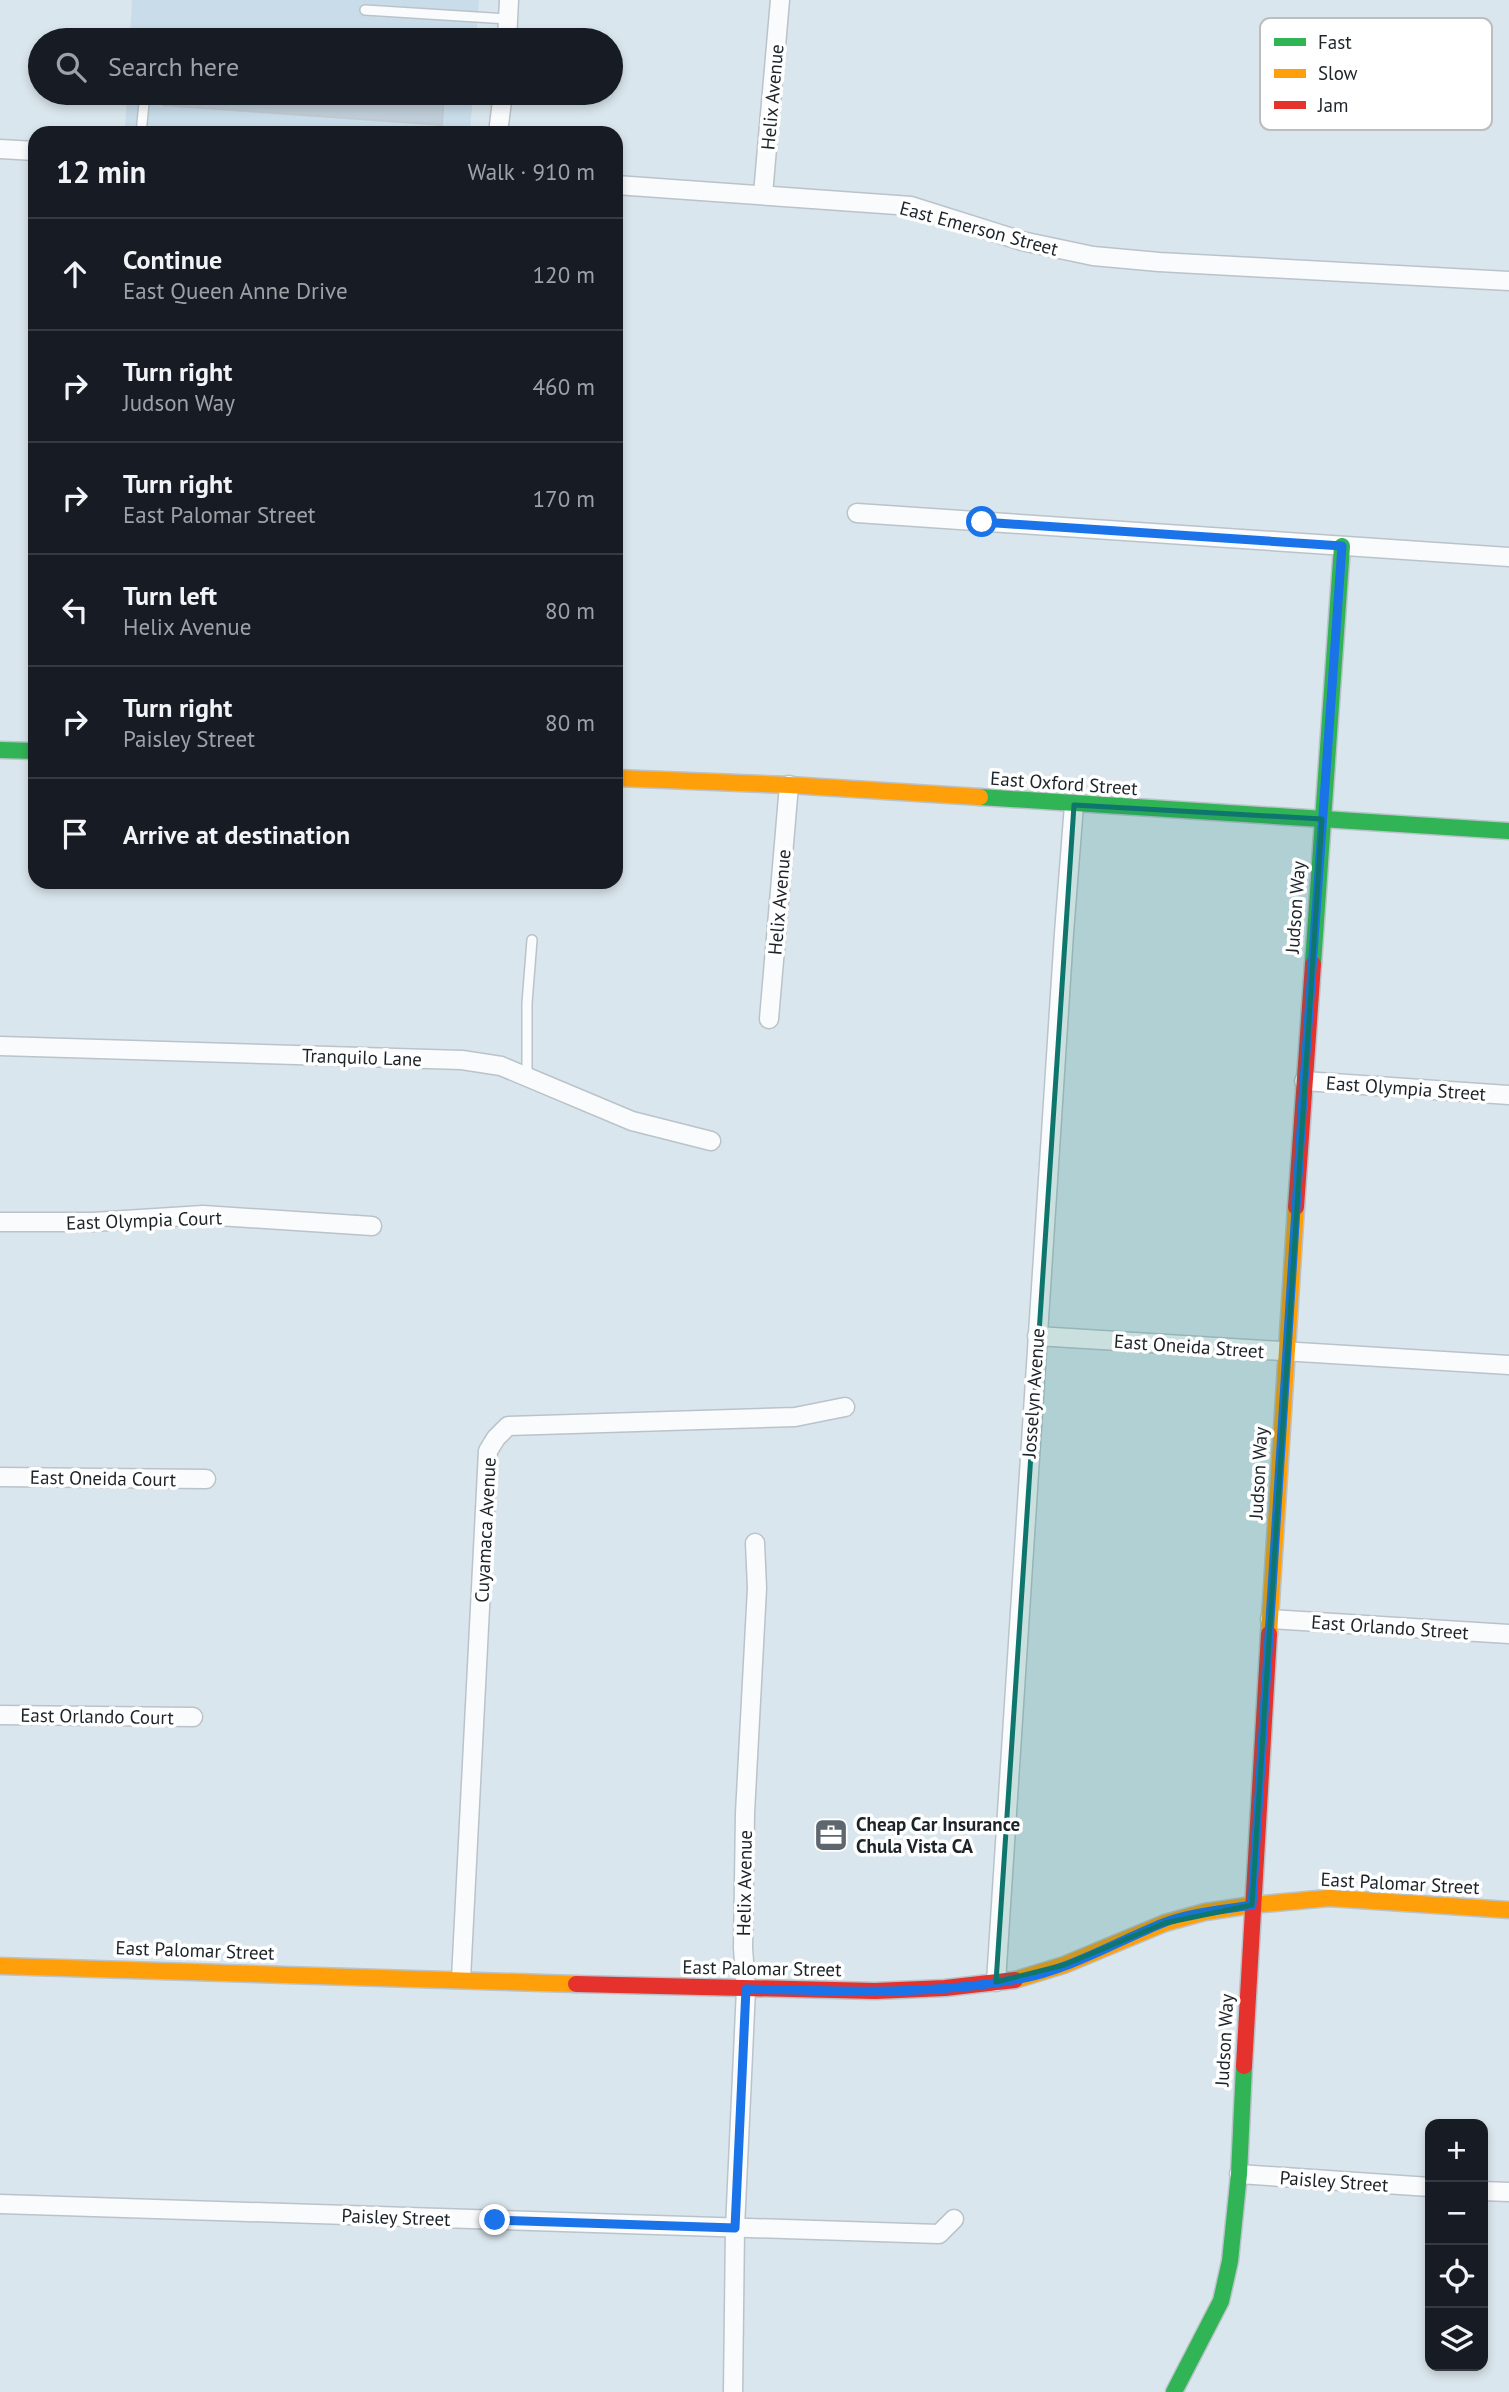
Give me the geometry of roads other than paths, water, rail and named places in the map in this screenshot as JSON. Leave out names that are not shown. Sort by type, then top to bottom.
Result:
[{"type":"street","points":[[508,28],[509,0]]},
{"type":"street","name":"Helix Avenue","points":[[763,194],[780,0]]},
{"type":"street","points":[[499,126],[502,105]]},
{"type":"street","points":[[0,149],[28,151]]},
{"type":"street","name":"East Emerson Street","points":[[623,185],[911,206],[1022,241],[1093,256],[1509,281]]},
{"type":"street","points":[[857,513],[1509,557]]},
{"type":"street","name":"Judson Way","points":[[1174,2392],[1221,2301],[1230,2261],[1238,2174],[1286,1352],[1342,546]]},
{"type":"street","points":[[0,750],[28,751]]},
{"type":"street","name":"East Oxford Street","points":[[623,778],[789,785],[1509,831]]},
{"type":"street","name":"Helix Avenue","points":[[769,1019],[789,785]]},
{"type":"street","name":"Josselyn Avenue","points":[[996,1982],[1074,805]]},
{"type":"street","name":"Tranquilo Lane","points":[[0,1046],[462,1060],[501,1066],[632,1121],[711,1141]]},
{"type":"street","name":"East Olympia Street","points":[[1304,1082],[1509,1095]]},
{"type":"street","name":"East Olympia Court","points":[[0,1222],[93,1222],[203,1215],[372,1226]]},
{"type":"street","name":"East Oneida Street","points":[[1037,1336],[1509,1365]]},
{"type":"street","name":"Cuyamaca Avenue","points":[[461,1979],[488,1451],[496,1438],[508,1426],[795,1417],[845,1407]]},
{"type":"street","name":"East Oneida Court","points":[[0,1477],[206,1479]]},
{"type":"street","name":"Helix Avenue","points":[[733,2392],[735,2228],[746,1989],[743,1948],[745,1813],[757,1588],[755,1543]]},
{"type":"street","name":"East Orlando Street","points":[[1270,1619],[1509,1634]]},
{"type":"street","name":"East Orlando Court","points":[[0,1715],[193,1717]]},
{"type":"street","name":"East Palomar Street","points":[[0,1966],[874,1991],[945,1988],[1019,1979],[1064,1965],[1165,1923],[1205,1912],[1252,1905],[1328,1898],[1509,1910]]},
{"type":"street","name":"Paisley Street","points":[[1238,2174],[1425,2187]]},
{"type":"street","points":[[1488,2191],[1509,2192]]},
{"type":"street","name":"Paisley Street","points":[[0,2204],[939,2234],[954,2220]]},
{"type":"lane","points":[[365,10],[508,19]]},
{"type":"lane","points":[[142,126],[144,105]]},
{"type":"lane","points":[[527,1077],[527,1003],[532,940]]},
{"type":"place","name":"Cheap Car Insurance Chula Vista CA","points":[[831,1835]]}]
